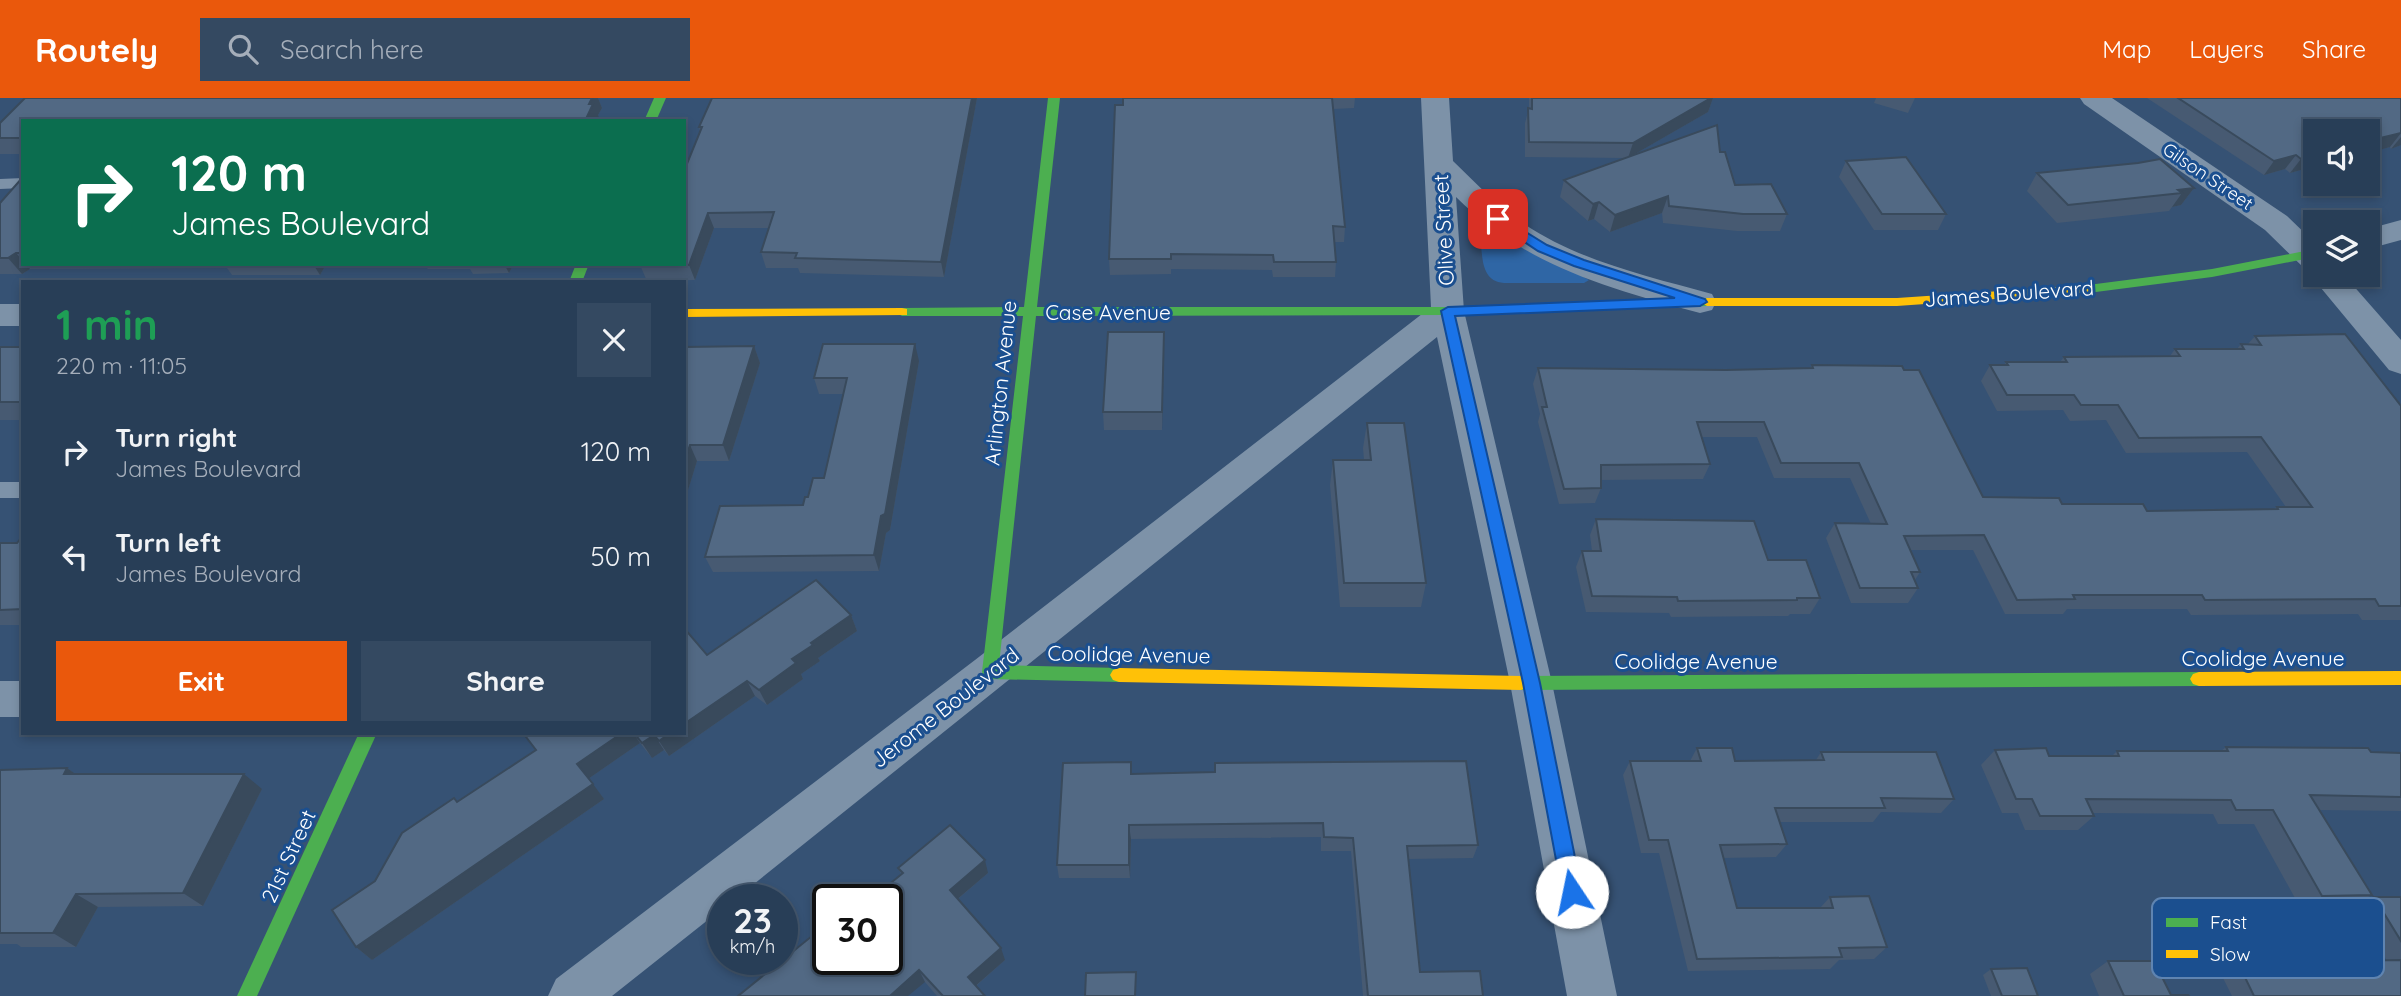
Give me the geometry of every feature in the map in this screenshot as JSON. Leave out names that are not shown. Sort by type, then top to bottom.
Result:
[{"type":"street","points":[[651,119],[660,98]]},
{"type":"street","name":"Arlington Avenue","points":[[990,672],[1054,98]]},
{"type":"street","points":[[1435,98],[1439,163]]},
{"type":"street","name":"Gilson Street","points":[[2094,98],[2276,223],[2303,248]]},
{"type":"street","name":"James Boulevard","points":[[1439,163],[1485,209],[1543,248],[1618,278],[1700,302]]},
{"type":"street","name":"Olive Street","points":[[1439,163],[1448,311],[1531,683],[1592,996]]},
{"type":"street","points":[[2380,236],[2401,230]]},
{"type":"street","name":"James Boulevard","points":[[1448,311],[1700,302],[1897,302],[2060,292],[2303,262]]},
{"type":"street","name":"Gilson Street","points":[[2339,287],[2401,362]]},
{"type":"street","name":"Case Avenue","points":[[686,313],[1448,311]]},
{"type":"street","name":"Jerome Boulevard","points":[[573,996],[1448,311]]},
{"type":"street","points":[[0,315],[21,315]]},
{"type":"street","name":"Coolidge Avenue","points":[[990,672],[1531,683],[2401,678]]},
{"type":"street","points":[[0,699],[21,699]]},
{"type":"street","name":"21st Street","points":[[247,996],[367,735]]},
{"type":"lane","points":[[0,184],[21,184]]},
{"type":"lane","points":[[0,490],[21,490]]},
{"type":"shaded area","points":[[1489,232],[1501,233],[1589,280],[1584,283],[1496,281],[1487,273],[1483,259],[1480,237]]},
{"type":"building","points":[[25,98],[592,98],[589,104],[593,104],[586,119],[21,119],[21,138],[0,138],[0,123]]},
{"type":"building","points":[[712,98],[972,98],[941,262],[795,258],[797,253],[761,252],[774,212],[708,213],[689,265],[686,265],[686,166],[702,127],[699,127]]},
{"type":"building","points":[[1123,98],[1332,98],[1345,227],[1333,226],[1336,262],[1274,262],[1273,255],[1171,254],[1171,259],[1109,259],[1115,105],[1123,105]]},
{"type":"building","points":[[1532,98],[1711,98],[1633,143],[1529,142],[1528,108],[1532,109]]},
{"type":"building","points":[[2178,98],[2401,98],[2401,133],[2380,138],[2380,119],[2303,119],[2303,158],[2296,155],[2274,161]]},
{"type":"building","points":[[1717,125],[1720,152],[1725,152],[1735,185],[1771,184],[1787,214],[1743,214],[1669,206],[1668,196],[1615,215],[1599,202],[1593,204],[1564,180]]},
{"type":"building","points":[[1906,157],[1946,214],[1882,214],[1846,161]]},
{"type":"building","points":[[2160,159],[2194,188],[2178,190],[2182,193],[2068,205],[2037,173],[2138,163]]},
{"type":"building","points":[[21,179],[21,253],[8,258],[0,258],[0,203]]},
{"type":"building","points":[[1108,332],[1164,332],[1162,412],[1103,412]]},
{"type":"building","points":[[2345,334],[2401,406],[2401,606],[2379,606],[2375,599],[2205,600],[2202,595],[2073,595],[2075,599],[2017,600],[1984,535],[1904,536],[1920,572],[1911,572],[1918,588],[1860,588],[1835,523],[1887,524],[1859,463],[1781,463],[1764,422],[1697,422],[1710,464],[1601,465],[1601,488],[1564,489],[1542,407],[1547,407],[1538,368],[1726,370],[1813,368],[1812,365],[1902,366],[1904,370],[1919,370],[1983,497],[2059,498],[2062,504],[2143,504],[2147,511],[2278,509],[2277,507],[2312,507],[2261,437],[2139,438],[2118,405],[2081,405],[2074,395],[2007,395],[1990,365],[2008,365],[2006,362],[2067,362],[2064,357],[2180,356],[2175,349],[2244,349],[2241,344],[2261,345],[2255,336]]},
{"type":"building","points":[[823,344],[915,344],[885,514],[881,516],[874,555],[705,557],[720,506],[803,505],[813,478],[824,478],[847,378],[814,378]]},
{"type":"building","points":[[754,346],[723,445],[690,445],[686,457],[686,347]]},
{"type":"building","points":[[0,347],[21,347],[21,402],[0,402]]},
{"type":"building","points":[[1367,423],[1404,423],[1426,583],[1344,583],[1333,460],[1371,460]]},
{"type":"building","points":[[1596,519],[1754,521],[1768,560],[1806,560],[1820,598],[1678,601],[1677,597],[1592,596],[1582,551],[1601,551]]},
{"type":"building","points":[[21,538],[21,609],[0,610],[0,543],[17,543]]},
{"type":"building","points":[[816,580],[851,615],[811,643],[813,645],[792,659],[796,663],[759,690],[747,681],[686,723],[686,630],[707,655]]},
{"type":"building","points":[[525,735],[619,735],[577,764],[593,784],[356,947],[332,910],[375,881],[402,833],[454,798],[457,802],[536,750]]},
{"type":"building","points":[[636,735],[654,735],[642,743]]},
{"type":"building","points":[[654,735],[667,735],[659,741]]},
{"type":"building","points":[[2226,747],[2368,748],[2371,752],[2401,753],[2401,797],[2310,795],[2372,895],[2322,896],[2273,810],[2236,810],[2231,800],[2086,799],[2094,816],[2040,816],[2032,799],[2016,799],[1995,750],[2046,748],[2049,756],[2119,756],[2117,751],[2228,751]]},
{"type":"building","points":[[1697,748],[1732,748],[1735,761],[1824,760],[1821,752],[1936,752],[1954,799],[1881,798],[1885,808],[1775,808],[1787,844],[1720,845],[1737,908],[1833,908],[1830,897],[1869,896],[1887,947],[1839,948],[1842,957],[1697,959],[1668,840],[1649,840],[1630,761],[1701,761]]},
{"type":"building","points":[[1466,761],[1478,845],[1407,846],[1420,972],[1480,971],[1483,996],[1368,996],[1353,838],[1324,837],[1323,823],[1129,825],[1129,865],[1057,865],[1063,763],[1131,762],[1131,774],[1215,772],[1215,763]]},
{"type":"building","points":[[67,768],[64,774],[244,774],[183,893],[76,894],[53,933],[0,933],[0,770]]},
{"type":"building","points":[[950,825],[985,860],[950,890],[1001,948],[968,977],[985,996],[943,996],[919,970],[890,996],[738,996],[764,975],[798,975],[798,947],[812,936],[812,975],[903,975],[903,884],[890,884],[903,873],[898,868]]},
{"type":"building","points":[[2401,897],[2401,941],[2384,913],[2384,898],[2375,898]]},
{"type":"building","points":[[2384,960],[2401,960],[2401,996],[2254,996],[2245,978],[2384,978]]},
{"type":"building","points":[[2108,961],[2152,961],[2152,978],[2162,978],[2171,995],[2189,996],[2124,996]]},
{"type":"building","points":[[2027,968],[2038,996],[2002,996],[1991,969]]},
{"type":"building","points":[[1136,972],[1135,996],[1085,996],[1086,973]]},
{"type":"traffic: fast","points":[[651,119],[660,98]]},
{"type":"traffic: fast","points":[[1054,98],[990,672],[1119,675]]},
{"type":"traffic: fast","points":[[2088,289],[2212,273],[2303,255]]},
{"type":"traffic: fast","points":[[576,280],[582,266]]},
{"type":"traffic: fast","points":[[902,312],[1448,311],[1707,302]]},
{"type":"traffic: fast","points":[[1521,683],[2199,679]]},
{"type":"traffic: fast","points":[[247,996],[367,735]]},
{"type":"traffic: slow","points":[[1707,302],[1897,302],[2088,289]]},
{"type":"traffic: slow","points":[[686,313],[902,312]]},
{"type":"traffic: slow","points":[[1119,675],[1521,683]]},
{"type":"traffic: slow","points":[[2199,679],[2401,678]]},
{"type":"route","points":[[1498,219],[1543,248],[1579,263],[1618,278],[1700,302],[1448,311],[1531,683],[1572,892]]}]
